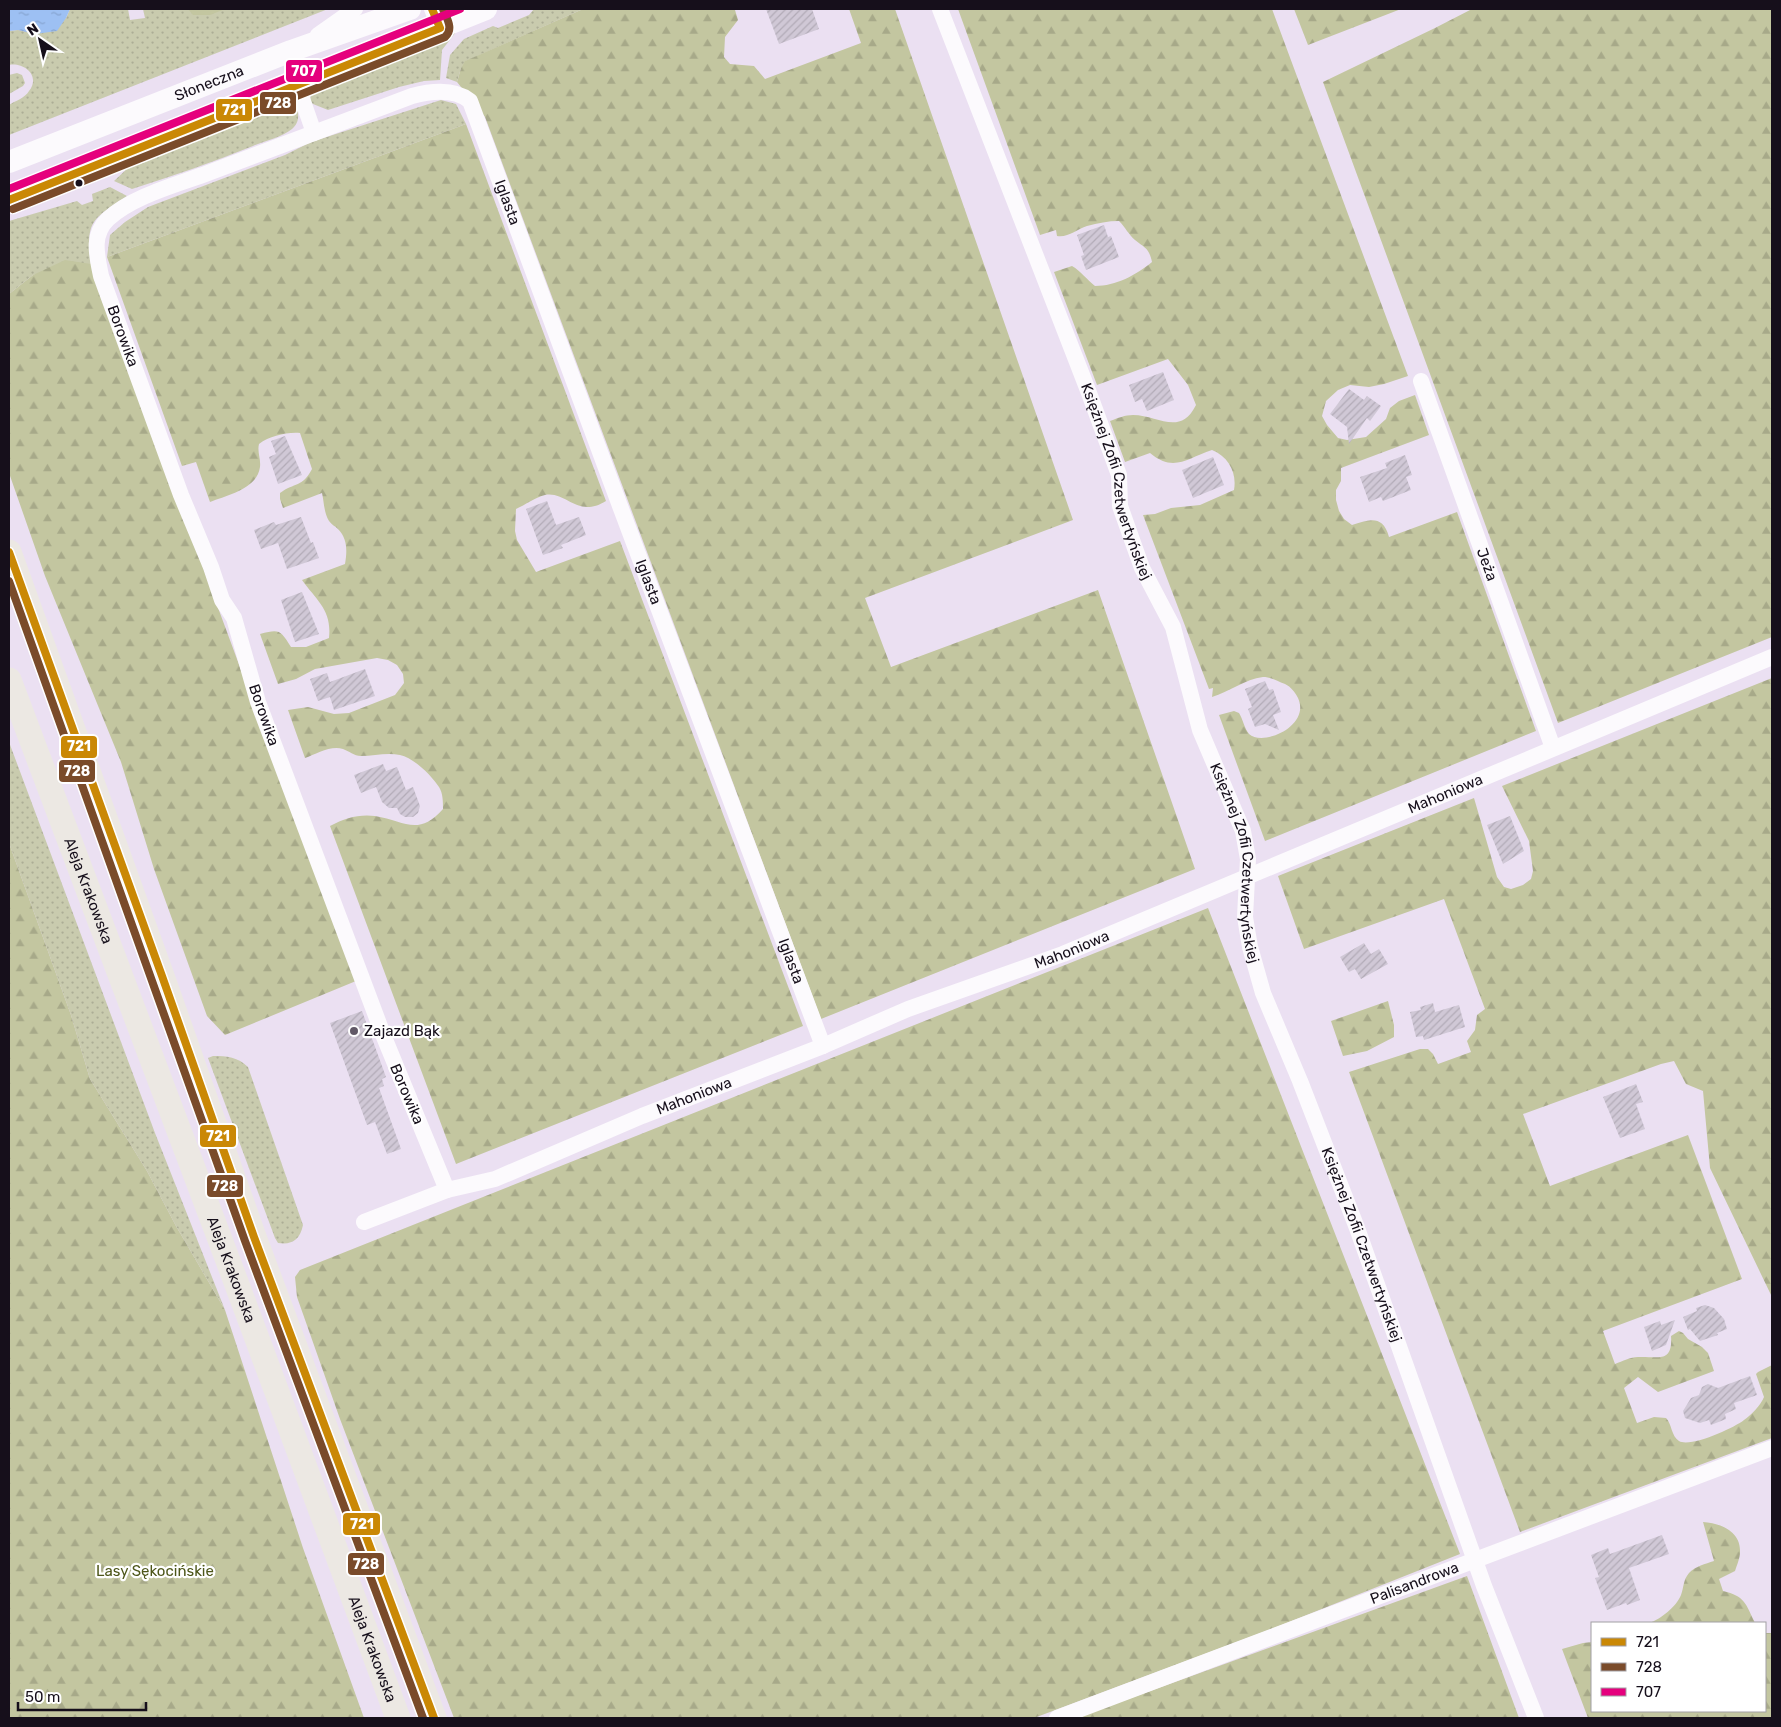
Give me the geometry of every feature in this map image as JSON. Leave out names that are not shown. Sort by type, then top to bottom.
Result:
[{"type":"main road","name":"Słoneczna","points":[[9,162],[291,51],[410,9]]},
{"type":"main road","points":[[9,200],[297,84],[436,18],[486,9]]},
{"type":"main road","points":[[9,552],[254,1237],[434,1718]]},
{"type":"main road","name":"Aleja Krakowska","points":[[9,680],[398,1718]]},
{"type":"street","points":[[291,51],[335,24],[355,9]]},
{"type":"street","name":"Księżnej Zofii Czetwertyńskiej","points":[[940,9],[1089,393],[1119,475],[1120,506],[1142,568],[1173,627],[1200,730],[1243,832],[1248,859],[1245,917],[1250,947],[1263,993],[1357,1228],[1484,1586],[1536,1718]]},
{"type":"street","points":[[297,84],[314,133]]},
{"type":"street","name":"Iglasta","points":[[314,133],[426,92],[442,92],[464,96],[470,101],[823,1046]]},
{"type":"street","name":"Borowika","points":[[314,133],[137,200],[107,220],[97,236],[96,255],[101,276],[181,495],[211,567],[222,600],[234,618],[258,702],[384,1037],[447,1190]]},
{"type":"street","name":"Jeża","points":[[1421,381],[1553,748]]},
{"type":"street","name":"Mahoniowa","points":[[364,1222],[447,1190],[495,1179],[642,1116],[823,1046],[908,1009],[1063,954],[1772,657]]},
{"type":"street","name":"Palisandrowa","points":[[1057,1718],[1772,1448]]},
{"type":"green space","points":[[70,9],[128,9],[130,20],[145,18],[143,9],[328,9],[9,135],[9,105],[27,93],[33,80],[32,75],[25,68],[9,65],[9,31],[18,30],[35,34],[66,18]]},
{"type":"green space","points":[[188,9],[225,9],[210,15],[193,15]]},
{"type":"green space","points":[[534,9],[583,9],[466,61],[461,68],[457,82],[446,78],[450,55],[464,39],[493,26],[498,28],[529,15]]},
{"type":"green space","points":[[583,9],[738,9],[735,10],[738,20],[725,37],[724,57],[730,64],[754,66],[765,79],[861,43],[849,9],[895,9],[1073,520],[865,598],[891,667],[1098,590],[1195,869],[821,1019],[485,117],[457,82],[465,61]]},
{"type":"green space","points":[[958,9],[1272,9],[1408,376],[1369,387],[1350,385],[1338,390],[1326,401],[1322,416],[1338,438],[1347,440],[1366,437],[1386,419],[1390,408],[1399,401],[1415,395],[1429,435],[1341,468],[1341,481],[1336,490],[1339,511],[1344,519],[1352,525],[1370,520],[1379,522],[1383,525],[1389,537],[1457,512],[1536,731],[1265,841],[1219,715],[1234,711],[1239,713],[1249,734],[1264,738],[1274,736],[1292,725],[1298,717],[1300,708],[1298,698],[1287,685],[1271,678],[1263,677],[1250,680],[1212,697],[1213,688],[1209,689],[1143,515],[1155,514],[1171,508],[1200,505],[1234,490],[1233,472],[1227,461],[1212,450],[1188,460],[1174,463],[1166,462],[1150,453],[1125,462],[1110,421],[1133,415],[1176,422],[1190,415],[1196,405],[1188,385],[1168,359],[1097,385],[1054,272],[1072,266],[1095,286],[1103,286],[1118,282],[1139,271],[1152,262],[1151,257],[1146,249],[1133,238],[1119,221],[1087,226],[1065,236],[1057,236],[1056,230],[1040,235]]},
{"type":"green space","points":[[1294,9],[1401,9],[1308,45]]},
{"type":"green space","points":[[1472,9],[1772,9],[1772,637],[1558,723],[1323,82]]},
{"type":"green space","points":[[456,32],[442,50],[440,80],[424,81],[399,87],[328,110],[310,101],[311,93],[316,90]]},
{"type":"green space","points":[[17,73],[22,75],[25,83],[9,94],[9,75]]},
{"type":"green space","points":[[441,100],[456,104],[466,124],[107,257],[110,235],[125,222],[148,207],[285,155],[311,142]]},
{"type":"green space","points":[[289,103],[297,108],[297,122],[292,129],[278,137],[193,169],[132,189],[114,181],[130,166],[140,161]]},
{"type":"green space","points":[[466,124],[606,501],[596,506],[587,507],[553,495],[538,497],[516,509],[515,531],[517,540],[536,572],[620,541],[803,1026],[456,1164],[330,826],[358,816],[375,816],[411,825],[426,823],[443,809],[441,792],[436,782],[427,772],[411,760],[400,755],[358,756],[343,749],[334,748],[305,758],[288,710],[308,707],[334,714],[349,713],[395,695],[404,683],[403,674],[397,665],[388,660],[377,658],[315,669],[296,679],[278,684],[260,634],[279,632],[291,647],[306,647],[329,638],[326,613],[302,580],[345,564],[346,550],[344,537],[327,518],[322,493],[283,508],[280,493],[305,479],[312,469],[300,433],[278,435],[259,444],[260,467],[258,475],[253,481],[233,494],[210,502],[196,462],[182,466],[107,257]]},
{"type":"green space","points":[[110,187],[127,196],[106,210],[94,222],[89,238],[91,264],[33,275],[9,294],[9,221],[77,201],[82,205],[93,201],[92,194]]},
{"type":"green space","points":[[65,260],[91,264],[356,981],[225,1035],[207,1016],[154,869],[121,762],[45,576],[9,473],[9,294],[33,275]]},
{"type":"green space","points":[[1772,678],[1772,1297],[1710,1168],[1703,1091],[1686,1084],[1674,1061],[1523,1114],[1550,1186],[1688,1135],[1742,1279],[1603,1331],[1615,1364],[1632,1358],[1662,1357],[1666,1355],[1671,1345],[1671,1336],[1679,1331],[1708,1353],[1714,1371],[1658,1392],[1638,1377],[1624,1388],[1637,1423],[1654,1417],[1666,1418],[1676,1439],[1679,1441],[1692,1442],[1702,1440],[1722,1432],[1750,1415],[1764,1397],[1756,1374],[1772,1365],[1772,1438],[1520,1532],[1349,1072],[1420,1049],[1428,1049],[1438,1064],[1471,1052],[1467,1041],[1475,1030],[1477,1015],[1485,1009],[1444,899],[1304,949],[1278,876],[1474,798],[1497,877],[1504,887],[1511,889],[1523,885],[1531,879],[1533,871],[1529,841],[1502,786]]},
{"type":"green space","points":[[9,742],[155,1133],[225,1310],[176,1226],[147,1171],[90,1079],[71,1015],[9,843]]},
{"type":"green space","name":"Lasy Sękocińskie","points":[[9,843],[71,1015],[90,1079],[147,1171],[176,1226],[225,1310],[303,1548],[364,1718],[9,1718]]},
{"type":"green space","points":[[1208,908],[1460,1554],[1279,1626],[1034,1718],[454,1718],[340,1419],[297,1297],[295,1277],[300,1270]]},
{"type":"green space","points":[[1388,1001],[1394,1025],[1394,1037],[1367,1051],[1343,1056],[1331,1021]]},
{"type":"green space","points":[[213,1056],[232,1058],[248,1067],[303,1225],[300,1234],[291,1242],[278,1243],[275,1238],[208,1058]]},
{"type":"green space","points":[[1703,1522],[1722,1526],[1737,1539],[1740,1554],[1735,1571],[1719,1579],[1723,1591],[1736,1595],[1744,1602],[1754,1622],[1652,1622],[1663,1616],[1676,1604],[1689,1573],[1698,1567],[1714,1561]]},
{"type":"green space","points":[[1467,1576],[1519,1718],[1076,1718]]},
{"type":"green space","points":[[1766,1633],[1772,1633],[1772,1718],[1588,1718],[1562,1649],[1591,1642],[1591,1712],[1766,1712]]},
{"type":"water","points":[[9,9],[70,9],[57,31],[35,34],[18,30],[9,31]]},
{"type":"building","points":[[766,9],[812,9],[819,29],[779,44]]},
{"type":"building","points":[[1104,225],[1108,237],[1111,236],[1119,257],[1086,270],[1081,256],[1084,255],[1077,235]]},
{"type":"building","points":[[1163,372],[1174,400],[1147,411],[1142,399],[1135,402],[1129,385]]},
{"type":"building","points":[[1349,389],[1364,400],[1367,396],[1381,406],[1370,421],[1367,418],[1349,444],[1347,427],[1330,414]]},
{"type":"building","points":[[285,436],[302,475],[278,484],[269,457],[276,454],[271,441]]},
{"type":"building","points":[[1405,455],[1412,475],[1406,477],[1411,490],[1383,501],[1381,497],[1369,502],[1360,477],[1387,468],[1385,463]]},
{"type":"building","points":[[1213,457],[1224,485],[1193,498],[1182,470]]},
{"type":"building","points":[[547,501],[556,525],[579,517],[586,535],[561,545],[563,548],[543,555],[526,509]]},
{"type":"building","points":[[301,517],[319,558],[287,569],[278,543],[261,549],[254,530],[274,522],[276,525]]},
{"type":"building","points":[[302,592],[319,634],[295,642],[281,600]]},
{"type":"building","points":[[365,669],[375,696],[334,710],[330,697],[318,701],[310,679],[327,673],[330,682]]},
{"type":"building","points":[[1265,681],[1269,690],[1273,689],[1281,712],[1273,715],[1279,730],[1265,724],[1255,727],[1248,709],[1252,707],[1245,689]]},
{"type":"building","points":[[383,764],[386,771],[397,767],[406,790],[413,787],[420,806],[418,813],[413,817],[405,817],[400,814],[397,808],[389,808],[382,802],[376,787],[361,793],[354,775]]},
{"type":"building","points":[[1510,816],[1524,851],[1503,864],[1487,825]]},
{"type":"building","points":[[1364,943],[1371,954],[1379,949],[1388,964],[1361,979],[1355,969],[1349,972],[1340,957]]},
{"type":"building","points":[[1433,1003],[1435,1012],[1459,1005],[1465,1027],[1424,1040],[1423,1036],[1416,1037],[1410,1012],[1421,1010],[1420,1007]]},
{"type":"building","points":[[362,1011],[386,1077],[382,1079],[384,1086],[379,1088],[401,1149],[387,1154],[375,1122],[367,1125],[330,1023]]},
{"type":"building","points":[[1636,1084],[1643,1102],[1636,1104],[1645,1129],[1620,1138],[1603,1097]]},
{"type":"building","points":[[1705,1305],[1714,1308],[1724,1319],[1727,1329],[1717,1333],[1718,1335],[1700,1341],[1690,1329],[1688,1330],[1683,1317],[1697,1311],[1696,1308]]},
{"type":"building","points":[[1675,1320],[1666,1345],[1652,1351],[1644,1327],[1660,1321],[1661,1325]]},
{"type":"building","points":[[1750,1376],[1757,1395],[1734,1403],[1736,1409],[1725,1414],[1726,1419],[1711,1425],[1709,1420],[1700,1423],[1685,1418],[1683,1411],[1691,1398],[1699,1395],[1702,1387],[1708,1384],[1718,1388]]},
{"type":"building","points":[[1662,1535],[1669,1554],[1629,1568],[1640,1600],[1607,1610],[1595,1578],[1599,1577],[1591,1555],[1608,1548],[1610,1554]]},
{"type":"transit line","name":"721","points":[[9,200],[440,28],[432,9]]},
{"type":"transit line","name":"728","points":[[13,209],[445,37],[448,34],[449,27],[443,9]]},
{"type":"transit line","name":"707","points":[[9,189],[460,9]]},
{"type":"transit line","name":"721","points":[[9,552],[254,1237],[434,1718]]},
{"type":"transit line","name":"728","points":[[9,581],[245,1241],[423,1718]]},
{"type":"place","name":"Zajazd Bąk","points":[[354,1031]]}]
